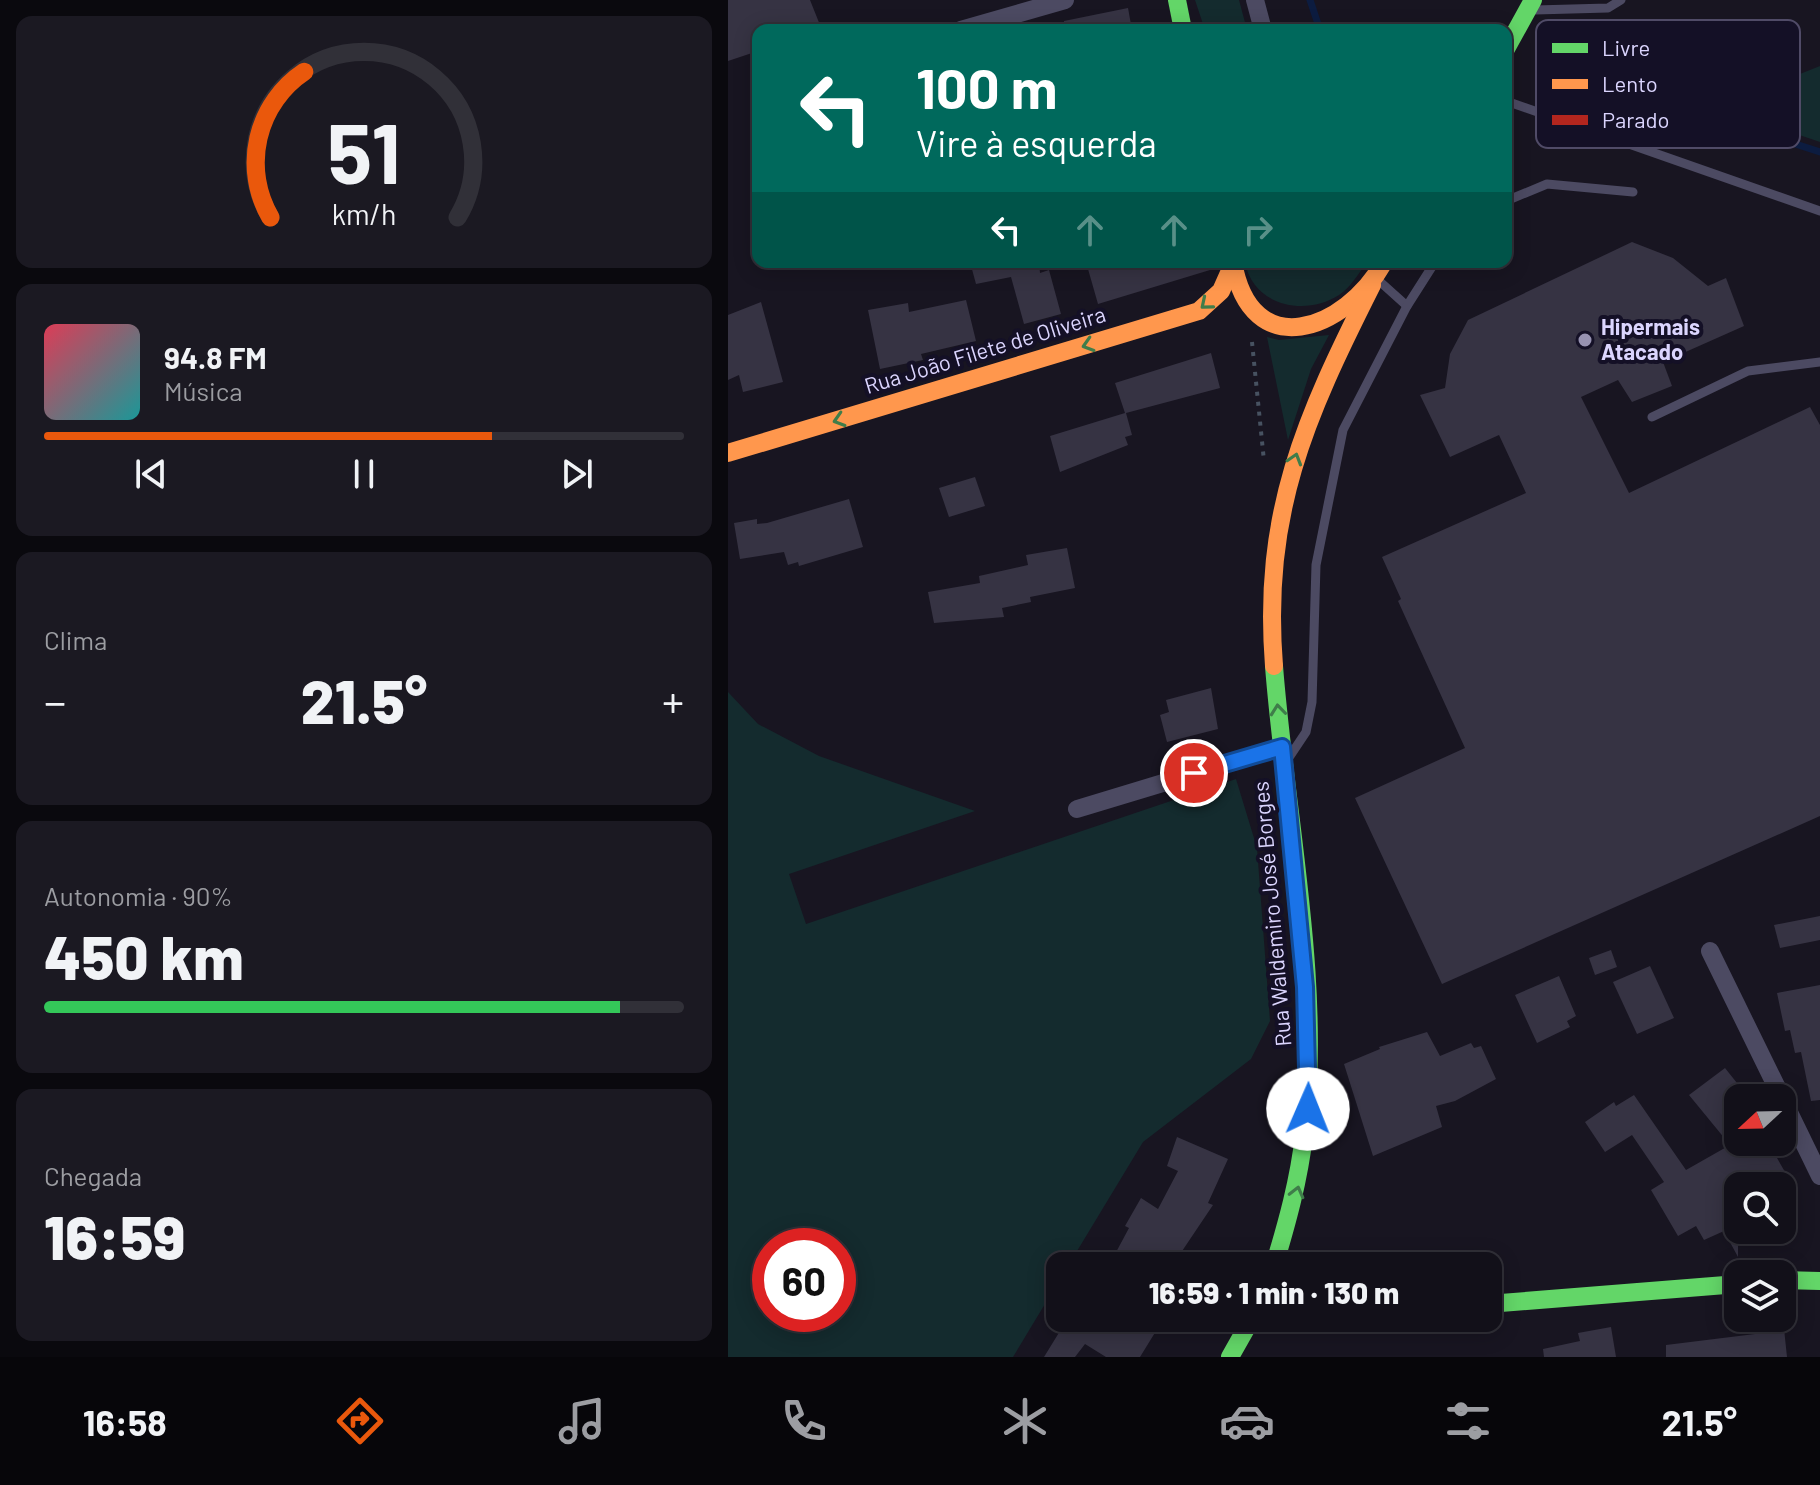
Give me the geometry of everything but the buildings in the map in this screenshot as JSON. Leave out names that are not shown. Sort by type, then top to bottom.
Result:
[{"type":"main road","points":[[1177,0],[1182,24]]},
{"type":"main road","points":[[1512,38],[1531,5]]},
{"type":"main road","name":"Rua João Filete de Oliveira","points":[[728,453],[1199,311],[1221,291],[1231,268]]},
{"type":"main road","points":[[1234,268],[1235,281],[1250,308],[1268,322],[1286,328],[1329,320],[1377,275]]},
{"type":"main road","name":"Rua Waldemiro José Borges","points":[[1278,1252],[1300,1178],[1310,1084],[1305,987],[1282,756],[1272,615],[1276,535],[1283,498],[1317,399],[1377,275]]},
{"type":"main road","points":[[1796,1280],[1820,1281]]},
{"type":"main road","points":[[1502,1303],[1724,1285]]},
{"type":"main road","points":[[1230,1357],[1245,1332]]},
{"type":"street","points":[[982,24],[1065,0]]},
{"type":"street","points":[[1255,0],[1261,24]]},
{"type":"street","points":[[1077,809],[1282,756]]},
{"type":"street","points":[[1710,951],[1775,1084]]},
{"type":"street","points":[[1796,1127],[1820,1176]]},
{"type":"lane","points":[[1531,5],[1608,8],[1621,0]]},
{"type":"lane","points":[[1512,103],[1536,112]]},
{"type":"lane","points":[[1640,148],[1820,211]]},
{"type":"lane","points":[[1512,199],[1547,184],[1633,192]]},
{"type":"lane","points":[[1282,756],[1306,732],[1312,702],[1316,565],[1343,430],[1407,306],[1431,268]]},
{"type":"lane","points":[[1377,275],[1407,306]]},
{"type":"lane","points":[[1652,417],[1748,371],[1820,362]]},
{"type":"path","points":[[1250,308],[1265,470]]},
{"type":"green space","points":[[1195,0],[1239,0],[1245,24],[1203,24]]},
{"type":"green space","points":[[1820,66],[1820,142],[1800,135],[1800,74]]},
{"type":"green space","points":[[1247,268],[1363,268],[1339,295],[1311,305],[1296,306],[1269,298],[1250,277]]},
{"type":"green space","points":[[1329,335],[1311,369],[1288,440],[1267,337],[1279,340]]},
{"type":"green space","points":[[728,692],[758,724],[819,756],[975,811],[789,874],[806,924],[1236,779],[1257,848],[1270,1021],[1251,1059],[1143,1142],[1076,1252],[1046,1252],[1046,1302],[1013,1357],[728,1357]]},
{"type":"waterway","points":[[1310,0],[1318,24]]},
{"type":"waterway","points":[[1800,145],[1820,152]]},
{"type":"traffic: fast","points":[[1177,0],[1182,24]]},
{"type":"traffic: fast","points":[[1512,38],[1533,0]]},
{"type":"traffic: fast","points":[[1274,666],[1306,959],[1309,1018],[1302,1152],[1278,1252]]},
{"type":"traffic: fast","points":[[1796,1280],[1820,1281]]},
{"type":"traffic: fast","points":[[1502,1303],[1724,1285]]},
{"type":"traffic: fast","points":[[1230,1357],[1244,1332]]},
{"type":"traffic: slow","points":[[728,453],[1199,311],[1221,291],[1231,268]]},
{"type":"traffic: slow","points":[[1235,268],[1243,294],[1259,315],[1278,325],[1301,326],[1324,319],[1346,306],[1367,286],[1380,268]]},
{"type":"traffic: slow","points":[[1274,666],[1272,611],[1275,561],[1293,468],[1327,379],[1372,285]]},
{"type":"place","name":"Hipermais Atacado","points":[[1585,340]]},
{"type":"route","points":[[1194,773],[1282,747],[1305,987],[1310,1084],[1308,1109]]}]
